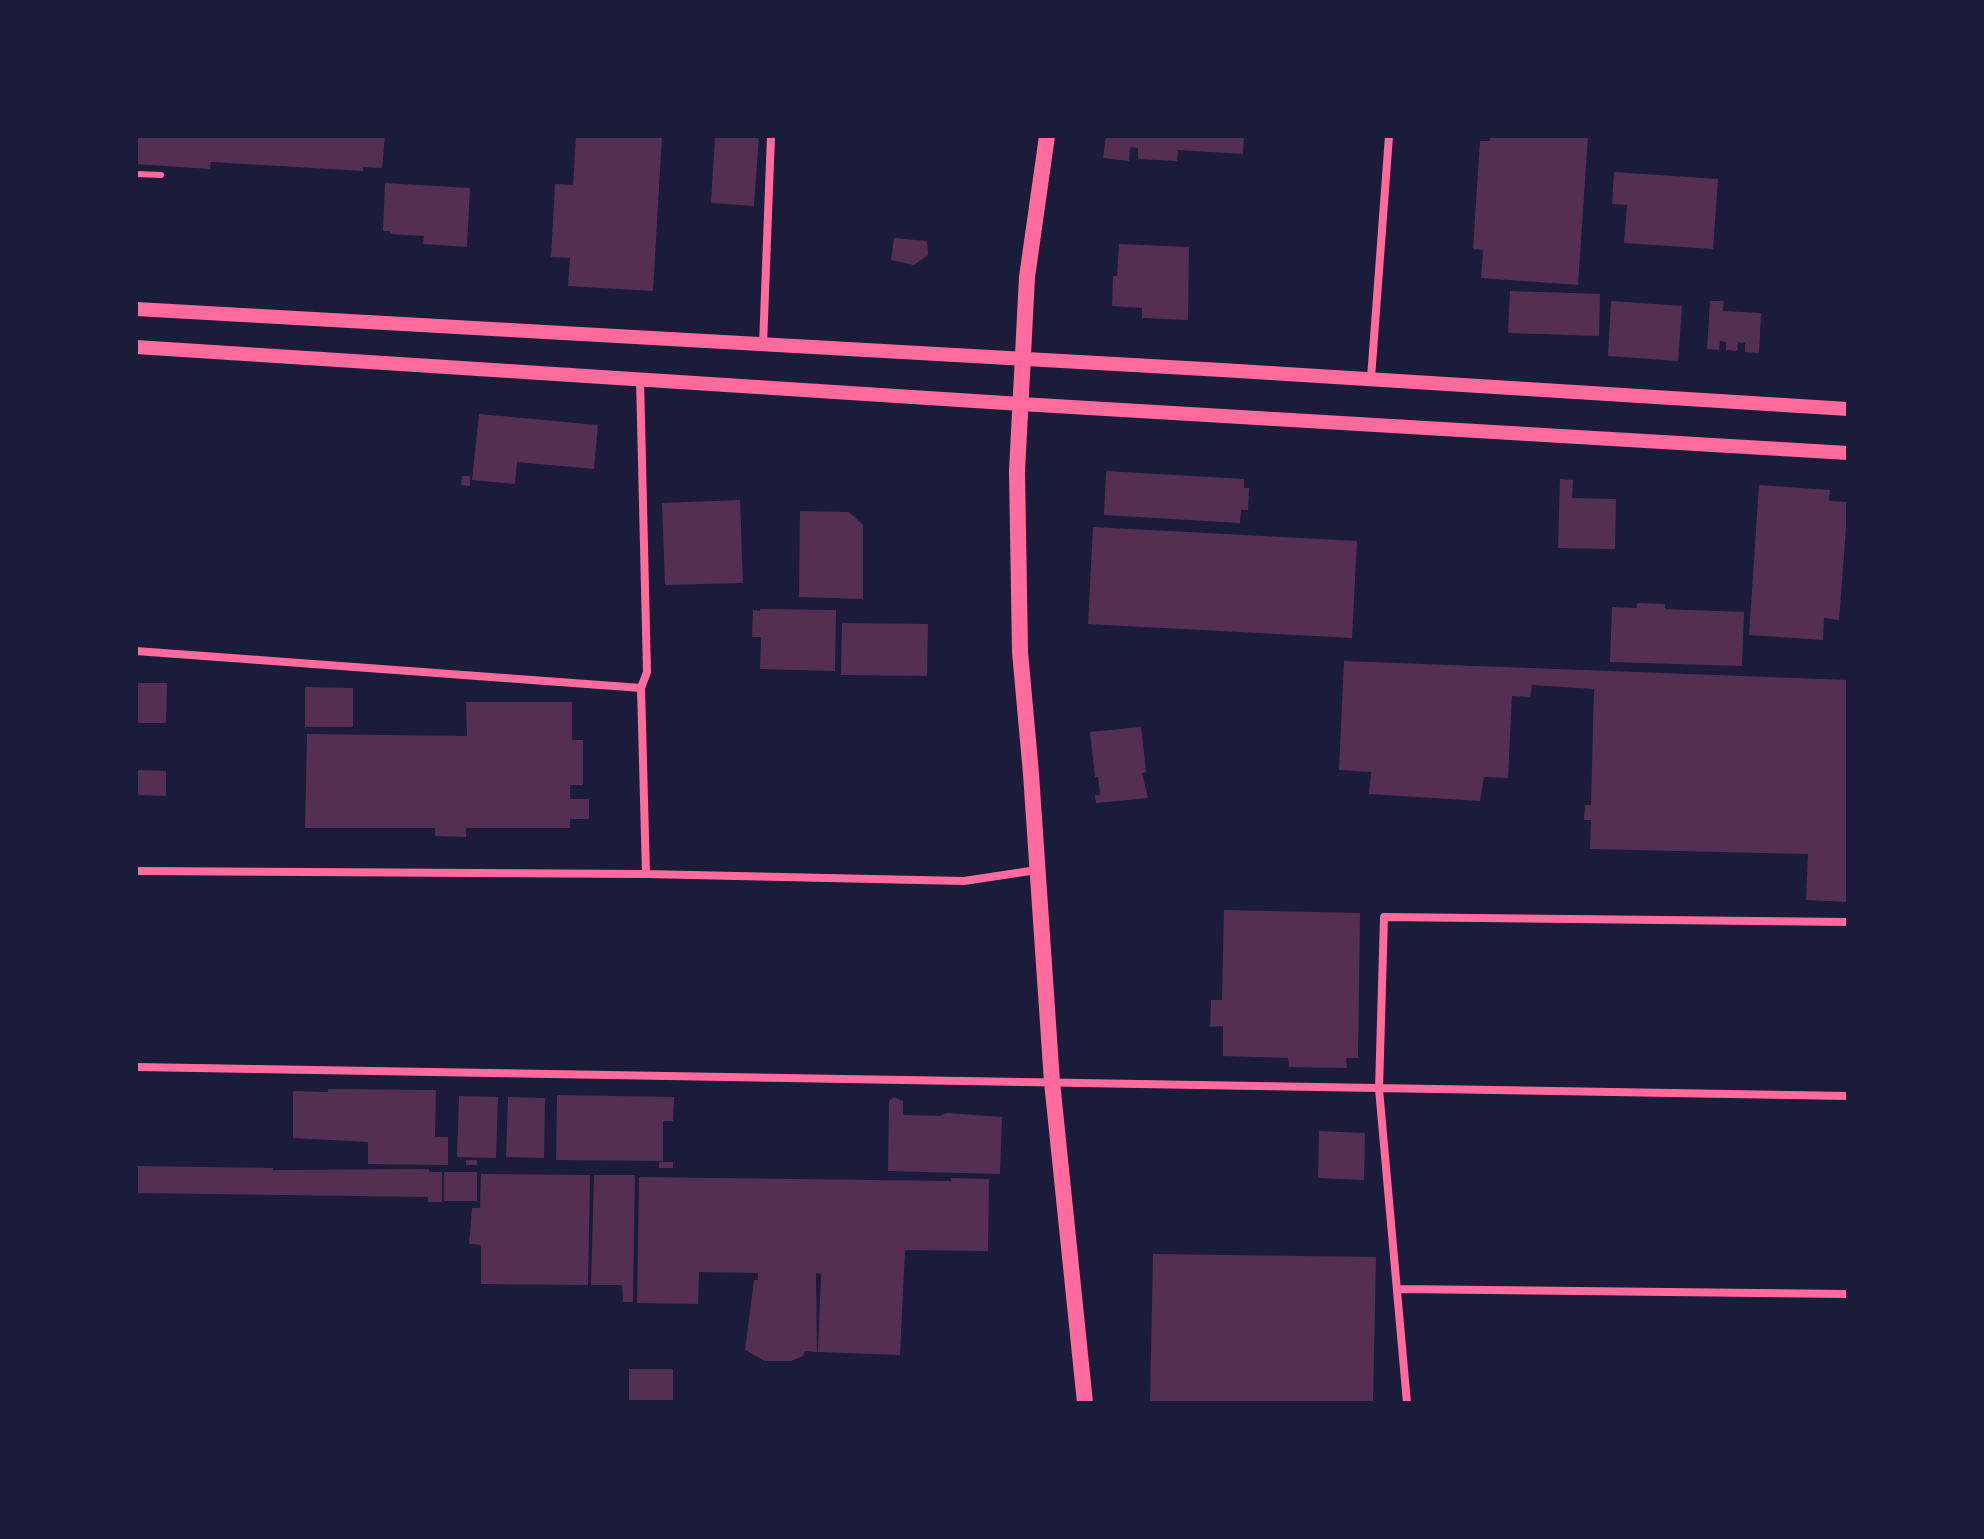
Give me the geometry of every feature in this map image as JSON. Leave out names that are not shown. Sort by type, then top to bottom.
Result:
[{"type":"main road","points":[[1047,136],[1027,277],[1017,471],[1020,652],[1052,1082],[1085,1403]]},
{"type":"street","points":[[763,345],[771,136]]},
{"type":"street","points":[[1371,378],[1389,136]]},
{"type":"street","points":[[136,309],[1371,378],[1848,409]]},
{"type":"street","points":[[136,347],[1848,453]]},
{"type":"street","points":[[640,378],[647,672],[641,688],[646,874]]},
{"type":"street","points":[[136,651],[641,688]]},
{"type":"street","points":[[136,871],[646,874],[964,881],[1037,870]]},
{"type":"street","points":[[1407,1403],[1379,1089],[1384,917],[1848,922]]},
{"type":"street","points":[[136,1067],[1848,1096]]},
{"type":"street","points":[[1397,1289],[1848,1294]]},
{"type":"lane","points":[[136,174],[161,175]]},
{"type":"building","points":[[136,136],[385,136],[382,168],[363,167],[363,171],[211,162],[210,169],[136,164]]},
{"type":"building","points":[[576,136],[662,136],[653,291],[568,286],[570,258],[551,257],[555,184],[573,185]]},
{"type":"building","points":[[715,136],[759,136],[754,206],[711,203]]},
{"type":"building","points":[[1106,136],[1244,136],[1243,154],[1178,150],[1177,161],[1138,159],[1138,148],[1130,147],[1129,161],[1103,158]]},
{"type":"building","points":[[1490,136],[1588,136],[1578,285],[1481,278],[1483,250],[1473,249],[1480,141],[1490,141]]},
{"type":"building","points":[[1614,172],[1718,179],[1713,249],[1624,243],[1627,205],[1612,204]]},
{"type":"building","points":[[385,183],[470,188],[467,247],[423,244],[424,236],[383,231]]},
{"type":"building","points":[[894,238],[927,241],[928,255],[914,265],[891,260]]},
{"type":"building","points":[[1119,244],[1189,247],[1188,320],[1142,318],[1142,308],[1112,306]]},
{"type":"building","points":[[1510,291],[1600,294],[1599,336],[1508,333]]},
{"type":"building","points":[[1611,301],[1682,306],[1678,361],[1608,356]]},
{"type":"building","points":[[1710,301],[1724,301],[1723,311],[1761,313],[1759,353],[1745,352],[1745,343],[1738,342],[1737,351],[1726,350],[1726,342],[1720,341],[1719,350],[1707,349]]},
{"type":"building","points":[[479,414],[598,425],[594,469],[517,462],[515,484],[472,480]]},
{"type":"building","points":[[1106,471],[1244,479],[1244,488],[1249,488],[1248,510],[1241,510],[1240,523],[1104,515]]},
{"type":"building","points":[[462,476],[470,476],[470,486],[461,485]]},
{"type":"building","points":[[1560,479],[1573,480],[1572,498],[1616,499],[1615,549],[1558,548]]},
{"type":"building","points":[[1759,485],[1830,490],[1829,501],[1848,502],[1839,620],[1824,618],[1823,640],[1749,635]]},
{"type":"building","points":[[740,500],[743,583],[665,585],[662,503]]},
{"type":"building","points":[[800,511],[849,512],[863,525],[863,599],[799,597]]},
{"type":"building","points":[[1093,527],[1357,541],[1352,638],[1088,624]]},
{"type":"building","points":[[1637,603],[1665,604],[1665,609],[1744,612],[1742,666],[1610,662],[1612,607],[1637,608]]},
{"type":"building","points":[[753,610],[836,610],[835,671],[760,669],[761,637],[752,637]]},
{"type":"building","points":[[842,623],[928,624],[927,676],[841,675]]},
{"type":"building","points":[[1344,661],[1848,680],[1848,902],[1806,900],[1808,854],[1590,849],[1591,820],[1584,820],[1585,805],[1591,805],[1594,689],[1532,685],[1530,697],[1512,696],[1508,778],[1484,777],[1480,801],[1369,794],[1371,772],[1339,770]]},
{"type":"building","points":[[136,683],[167,683],[166,723],[136,723]]},
{"type":"building","points":[[305,687],[353,688],[353,727],[305,727]]},
{"type":"building","points":[[466,702],[572,702],[572,740],[583,740],[583,785],[570,785],[570,799],[589,799],[589,819],[570,819],[570,828],[466,828],[466,837],[435,836],[435,828],[305,828],[307,734],[467,736]]},
{"type":"building","points":[[1141,727],[1146,772],[1142,773],[1148,798],[1096,803],[1095,795],[1100,795],[1090,732]]},
{"type":"building","points":[[136,770],[166,771],[166,796],[136,795]]},
{"type":"building","points":[[1224,910],[1360,913],[1358,1058],[1346,1058],[1347,1068],[1289,1067],[1288,1058],[1223,1056],[1223,1026],[1210,1027],[1211,1000],[1222,1000]]},
{"type":"building","points":[[328,1089],[436,1090],[435,1137],[448,1137],[448,1165],[368,1164],[368,1142],[293,1138],[293,1091],[328,1092]]},
{"type":"building","points":[[557,1095],[674,1097],[673,1121],[663,1121],[663,1161],[556,1160]]},
{"type":"building","points":[[459,1096],[498,1097],[496,1158],[457,1157]]},
{"type":"building","points":[[508,1097],[545,1098],[544,1158],[506,1157]]},
{"type":"building","points":[[894,1097],[903,1101],[903,1115],[939,1116],[947,1113],[1002,1117],[1000,1174],[888,1171],[889,1101]]},
{"type":"building","points":[[1319,1131],[1365,1133],[1364,1180],[1318,1178]]},
{"type":"building","points":[[466,1160],[477,1160],[477,1165],[466,1165]]},
{"type":"building","points":[[659,1162],[673,1162],[673,1168],[659,1168]]},
{"type":"building","points":[[136,1166],[273,1170],[429,1169],[429,1172],[442,1172],[442,1202],[428,1202],[428,1197],[136,1193]]},
{"type":"building","points":[[444,1172],[477,1172],[477,1201],[444,1201]]},
{"type":"building","points":[[481,1174],[590,1175],[588,1285],[481,1284],[481,1245],[469,1244],[472,1208],[480,1208]]},
{"type":"building","points":[[594,1175],[635,1175],[633,1302],[623,1302],[622,1285],[591,1285]]},
{"type":"building","points":[[639,1177],[989,1179],[988,1251],[905,1250],[900,1355],[818,1352],[821,1274],[816,1273],[817,1352],[805,1351],[803,1356],[791,1361],[765,1361],[745,1350],[754,1280],[758,1280],[758,1273],[699,1272],[698,1304],[637,1303]]},
{"type":"building","points":[[1153,1254],[1376,1257],[1373,1403],[1150,1403]]},
{"type":"building","points":[[629,1369],[673,1369],[673,1400],[629,1400]]}]
